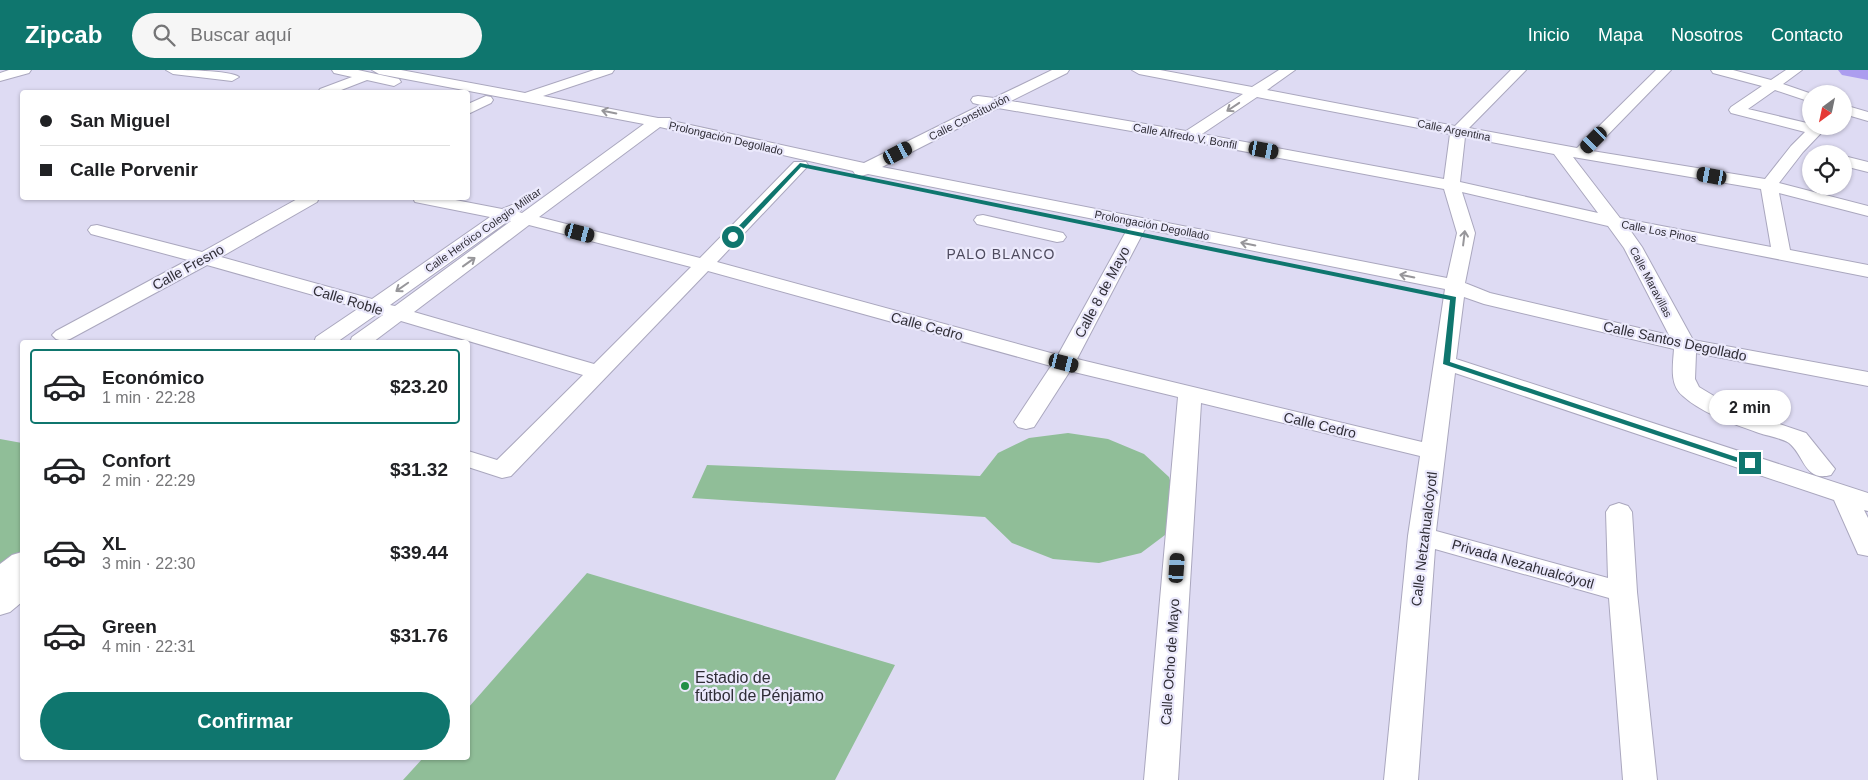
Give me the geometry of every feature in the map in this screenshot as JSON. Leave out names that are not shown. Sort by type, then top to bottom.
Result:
[{"type":"street","points":[[0,77],[24,70]]},
{"type":"street","points":[[173,70],[232,77]]},
{"type":"street","name":"Prolongación Degollado","points":[[339,70],[528,96],[800,165],[846,169],[1033,213],[1137,228]]},
{"type":"street","points":[[332,90],[385,76],[428,70]]},
{"type":"street","points":[[528,96],[607,70]]},
{"type":"street","name":"Calle Constitución","points":[[846,169],[978,100],[1041,70]]},
{"type":"street","name":"Calle Constitución","points":[[846,169],[996,104],[1062,70]]},
{"type":"street","name":"Calle Argentina","points":[[1139,70],[1580,154],[1769,186],[1868,211]]},
{"type":"street","points":[[1190,136],[1288,70]]},
{"type":"street","points":[[1451,185],[1458,131],[1519,70]]},
{"type":"street","points":[[1580,154],[1664,70]]},
{"type":"street","points":[[1718,70],[1802,95]]},
{"type":"street","points":[[1782,255],[1769,186],[1797,149],[1816,130],[1736,110],[1795,70]]},
{"type":"street","name":"Prolongación Degollado","points":[[385,76],[442,90]]},
{"type":"street","name":"Prolongación Degollado","points":[[470,96],[643,125],[846,169],[1454,292]]},
{"type":"street","points":[[470,109],[486,100]]},
{"type":"street","name":"Calle Alfredo V. Bonfil","points":[[978,100],[1190,136],[1451,185]]},
{"type":"street","points":[[1852,112],[1868,117]]},
{"type":"street","points":[[643,125],[702,119],[785,136]]},
{"type":"street","name":"Calle Heróico Colegio Militar","points":[[327,340],[504,216],[643,125]]},
{"type":"street","name":"Calle Heróico Colegio Militar","points":[[363,340],[527,220],[643,125]]},
{"type":"street","points":[[831,145],[836,149],[846,169]]},
{"type":"street","points":[[1797,149],[1802,150]]},
{"type":"street","name":"Calle Maravillas","points":[[1559,150],[1632,247],[1685,345]]},
{"type":"street","points":[[1852,163],[1868,167]]},
{"type":"street","points":[[470,460],[502,470],[597,372],[706,265],[800,165]]},
{"type":"street","name":"Calle Los Pinos","points":[[1451,185],[1615,222],[1868,271]]},
{"type":"street","name":"Calle Netzahualcóyotl","points":[[1400,780],[1422,536],[1454,292],[1466,233],[1451,185]]},
{"type":"street","name":"Calle Fresno","points":[[80,340],[63,335],[307,200]]},
{"type":"street","name":"Calle Cedro","points":[[430,200],[527,220],[706,265],[1064,363],[1434,452]]},
{"type":"street","points":[[1021,228],[1033,213]]},
{"type":"street","points":[[983,220],[1057,237]]},
{"type":"street","name":"Calle 8 de Mayo","points":[[1026,422],[1064,363],[1137,228]]},
{"type":"street","name":"Calle Roble","points":[[98,230],[207,257],[397,315],[597,372]]},
{"type":"street","name":"Calle Santos Degollado","points":[[1454,292],[1685,345],[1868,379]]},
{"type":"street","points":[[1685,345],[1684,379],[1690,391],[1710,404],[1745,420],[1797,438],[1822,469]]},
{"type":"street","points":[[1446,363],[1856,498],[1868,547]]},
{"type":"street","name":"Calle Ocho de Mayo","points":[[1161,780],[1190,394]]},
{"type":"street","points":[[1619,512],[1623,592],[1640,780]]},
{"type":"street","name":"Privada Nezahualcóyotl","points":[[1422,536],[1623,592]]},
{"type":"street","points":[[0,579],[20,564]]},
{"type":"street","points":[[0,604],[20,589]]},
{"type":"green space","points":[[1068,433],[1108,439],[1144,454],[1169,477],[1178,505],[1169,532],[1141,553],[1099,563],[1053,559],[1012,543],[985,517],[692,498],[707,465],[980,476],[998,453],[1029,438]]},
{"type":"green space","points":[[0,439],[20,443],[20,556],[0,570]]},
{"type":"green space","name":"Estadio de fútbol de Pénjamo","points":[[587,573],[895,665],[835,780],[403,780],[421,760],[470,760],[470,706]]},
{"type":"waterway","points":[[1850,70],[1868,73]]},
{"type":"place","name":"Estadio de fútbol de Pénjamo","points":[[685,686]]},
{"type":"district","name":"PALO BLANCO","points":[[1001,254]]},
{"type":"route","points":[[733,237],[800,165],[850,177],[1453,298],[1446,363],[1750,463]]}]
